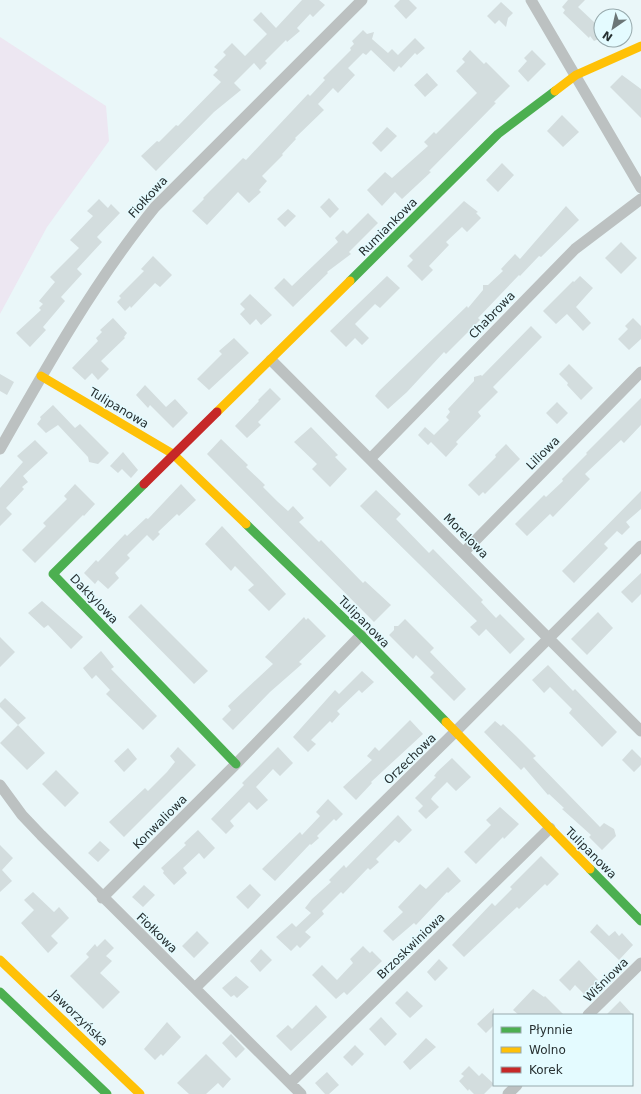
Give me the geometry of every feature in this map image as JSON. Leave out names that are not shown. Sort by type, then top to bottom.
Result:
[{"type":"street","name":"Fiołkowa","points":[[0,449],[41,376],[125,243],[155,206],[362,0]]},
{"type":"street","points":[[531,0],[641,188]]},
{"type":"street","name":"Rumiankowa","points":[[173,454],[271,360],[498,134],[576,75],[641,46]]},
{"type":"street","name":"Chabrowa","points":[[370,459],[575,249],[641,199]]},
{"type":"street","name":"Morelowa","points":[[271,360],[641,731]]},
{"type":"street","name":"Liliowa","points":[[464,552],[641,372]]},
{"type":"street","name":"Tulipanowa","points":[[41,376],[173,454],[361,635],[641,921]]},
{"type":"street","name":"Daktylowa","points":[[173,454],[53,574],[236,764]]},
{"type":"street","name":"Orzechowa","points":[[195,988],[641,546]]},
{"type":"street","name":"Konwaliowa","points":[[102,898],[236,764],[361,635]]},
{"type":"street","name":"Fiołkowa","points":[[0,785],[22,815],[102,898],[302,1094]]},
{"type":"street","name":"Brzoskwiniowa","points":[[290,1083],[550,828]]},
{"type":"street","name":"Jaworzyńska","points":[[0,960],[140,1094]]},
{"type":"street","name":"Wiśniowa","points":[[589,1014],[641,963]]},
{"type":"street","points":[[0,992],[106,1094]]},
{"type":"street","points":[[508,1094],[516,1086]]},
{"type":"shaded area","points":[[0,37],[106,106],[109,141],[47,227],[0,314]]},
{"type":"building","points":[[302,0],[319,0],[325,5],[313,17],[310,14],[297,28],[300,31],[287,42],[286,40],[265,61],[267,63],[260,70],[254,63],[234,83],[241,90],[214,112],[156,171],[141,156],[157,141],[159,142],[176,125],[178,126],[221,82],[213,75],[218,70],[214,67],[226,55],[223,52],[232,43],[245,56],[267,34],[253,20],[261,12],[276,28]]},
{"type":"building","points":[[400,0],[409,0],[417,8],[406,19],[394,6]]},
{"type":"building","points":[[568,0],[585,0],[578,7],[593,21],[593,40],[590,36],[589,38],[563,13],[565,10],[562,7]]},
{"type":"building","points":[[501,2],[513,13],[508,18],[506,27],[499,20],[495,24],[487,16]]},
{"type":"building","points":[[363,30],[367,34],[374,32],[372,39],[388,53],[392,49],[398,55],[415,38],[425,48],[417,55],[415,53],[401,68],[399,66],[394,72],[371,50],[366,55],[363,53],[348,68],[355,75],[338,93],[333,88],[318,104],[324,110],[295,138],[296,139],[282,154],[283,155],[262,176],[267,181],[259,190],[261,192],[249,203],[238,192],[207,225],[192,211],[243,158],[246,160],[308,94],[310,96],[325,80],[323,78],[351,50],[350,48],[354,44],[352,41]]},
{"type":"building","points":[[470,50],[484,64],[486,62],[510,86],[494,102],[496,103],[429,171],[431,172],[402,199],[395,192],[382,206],[367,190],[385,172],[392,178],[428,146],[424,142],[434,132],[436,134],[477,93],[456,71],[465,62],[462,59]]},
{"type":"building","points":[[532,50],[546,64],[528,82],[518,71],[527,61],[524,58]]},
{"type":"building","points":[[427,73],[438,85],[425,97],[414,85]]},
{"type":"building","points":[[622,75],[641,89],[641,118],[610,87]]},
{"type":"building","points":[[562,115],[579,132],[563,147],[547,131]]},
{"type":"building","points":[[387,127],[397,136],[381,152],[372,143]]},
{"type":"building","points":[[502,163],[514,175],[498,192],[486,180]]},
{"type":"building","points":[[329,198],[339,209],[330,218],[320,207]]},
{"type":"building","points":[[99,199],[108,208],[111,204],[120,213],[97,237],[102,242],[77,269],[82,274],[61,297],[65,301],[43,327],[46,330],[30,347],[16,333],[41,310],[39,308],[43,304],[39,301],[55,282],[50,277],[79,248],[70,240],[93,216],[87,211]]},
{"type":"building","points":[[464,201],[478,212],[476,213],[481,218],[467,232],[462,227],[446,242],[449,245],[429,266],[433,270],[422,281],[407,266],[413,260],[409,256]]},
{"type":"building","points":[[566,206],[579,220],[541,257],[539,256],[520,276],[519,275],[478,318],[480,320],[446,354],[444,352],[407,392],[388,409],[375,396],[379,391],[467,306],[468,308],[483,290],[483,285],[488,285],[503,271],[501,269],[515,254],[520,259]]},
{"type":"building","points":[[288,209],[296,216],[285,227],[277,219]]},
{"type":"building","points":[[368,213],[378,223],[349,252],[351,254],[327,272],[328,273],[293,307],[274,288],[284,278],[292,286],[338,242],[335,238],[343,230],[347,234]]},
{"type":"building","points":[[621,242],[637,258],[621,274],[605,258]]},
{"type":"building","points":[[153,256],[172,275],[160,287],[155,283],[131,308],[130,306],[125,311],[117,302],[121,298],[119,296],[144,271],[141,269]]},
{"type":"building","points":[[387,276],[400,288],[380,308],[375,304],[355,324],[369,338],[362,345],[355,338],[346,347],[330,331]]},
{"type":"building","points":[[580,276],[593,288],[576,307],[591,323],[583,331],[567,314],[556,324],[543,311]]},
{"type":"building","points":[[250,294],[272,315],[261,325],[256,319],[250,325],[240,314],[245,309],[240,304]]},
{"type":"building","points":[[113,318],[127,333],[124,337],[125,338],[101,361],[109,369],[98,380],[92,373],[85,380],[72,368],[98,341],[96,338],[102,332],[100,330]]},
{"type":"building","points":[[633,318],[641,326],[641,339],[629,350],[618,339],[628,329],[625,326]]},
{"type":"building","points":[[531,326],[542,337],[493,387],[498,392],[478,412],[481,416],[456,442],[458,444],[446,457],[431,442],[428,445],[418,435],[425,427],[434,435],[449,420],[446,417],[450,412],[448,409],[474,381],[474,377],[482,376]]},
{"type":"building","points":[[234,338],[249,353],[209,390],[197,379],[222,354],[219,351]]},
{"type":"building","points":[[569,364],[593,388],[581,400],[559,374]]},
{"type":"building","points":[[0,374],[14,382],[7,395],[0,391]]},
{"type":"building","points":[[145,385],[166,407],[175,399],[188,413],[173,428],[150,405],[148,408],[136,395]]},
{"type":"building","points":[[270,388],[281,399],[258,422],[261,425],[247,438],[235,426]]},
{"type":"building","points":[[641,398],[641,425],[624,443],[621,440],[585,474],[590,479],[553,517],[550,514],[527,536],[515,524],[544,495],[546,497],[563,481],[562,479],[587,454],[586,453]]},
{"type":"building","points":[[557,402],[568,413],[557,424],[546,413]]},
{"type":"building","points":[[53,405],[75,428],[80,424],[109,453],[98,464],[89,462],[88,457],[58,425],[46,433],[37,424],[41,419],[40,417]]},
{"type":"building","points":[[311,427],[338,455],[335,457],[347,469],[330,487],[312,469],[317,464],[294,442]]},
{"type":"building","points":[[221,439],[248,465],[246,467],[265,485],[263,487],[278,502],[288,511],[293,506],[304,518],[299,522],[319,542],[321,540],[363,583],[365,581],[391,605],[374,622],[207,454]]},
{"type":"building","points":[[35,440],[48,453],[23,476],[28,482],[22,487],[24,489],[6,508],[12,514],[0,526],[0,488],[23,462],[17,456]]},
{"type":"building","points":[[506,444],[520,459],[485,494],[483,492],[479,496],[468,485],[496,457],[495,455]]},
{"type":"building","points":[[123,452],[138,470],[131,478],[122,469],[118,473],[110,466]]},
{"type":"building","points":[[75,484],[95,504],[35,563],[22,550],[46,526],[43,523],[67,499],[64,496]]},
{"type":"building","points":[[181,484],[196,500],[179,516],[177,514],[158,532],[160,534],[153,541],[147,535],[127,555],[130,558],[115,573],[119,578],[108,589],[98,580],[95,584],[84,573],[96,560],[98,562],[125,534],[127,536],[146,518],[148,519]]},
{"type":"building","points":[[376,490],[401,514],[396,519],[429,553],[433,549],[483,600],[481,602],[496,618],[500,614],[525,639],[510,654],[486,629],[479,636],[470,627],[477,621],[360,506]]},
{"type":"building","points":[[641,491],[641,509],[626,522],[630,527],[622,535],[617,531],[604,544],[608,548],[574,583],[562,571]]},
{"type":"building","points":[[222,526],[286,594],[269,611],[248,590],[254,585],[235,566],[231,571],[205,544]]},
{"type":"building","points":[[641,573],[641,594],[632,603],[621,592]]},
{"type":"building","points":[[42,601],[83,637],[71,649],[48,625],[44,628],[28,613]]},
{"type":"building","points":[[141,604],[208,671],[194,684],[128,617]]},
{"type":"building","points":[[598,612],[613,628],[587,655],[571,639]]},
{"type":"building","points":[[304,617],[306,620],[308,618],[326,636],[299,662],[302,664],[270,692],[233,730],[222,719],[231,710],[228,706],[273,664],[265,657]]},
{"type":"building","points":[[405,619],[434,648],[430,652],[466,689],[454,701],[430,677],[434,673],[416,655],[413,659],[389,635],[394,630],[394,626],[398,626]]},
{"type":"building","points":[[0,637],[15,652],[0,667]]},
{"type":"building","points":[[101,651],[114,667],[111,669],[157,716],[143,730],[106,694],[110,690],[96,675],[92,679],[83,668]]},
{"type":"building","points":[[548,665],[573,691],[575,689],[617,732],[602,747],[569,713],[572,709],[550,687],[544,693],[532,680]]},
{"type":"building","points":[[362,671],[374,682],[362,693],[359,690],[337,711],[340,714],[332,723],[330,721],[311,740],[316,744],[308,752],[293,737],[335,690],[339,694]]},
{"type":"building","points":[[5,698],[26,718],[18,725],[0,707],[0,703]]},
{"type":"building","points":[[410,720],[423,734],[371,782],[372,783],[356,800],[343,787],[372,760],[367,756],[375,747],[379,751]]},
{"type":"building","points":[[495,721],[501,726],[503,724],[536,756],[533,758],[600,827],[604,823],[614,829],[616,836],[602,850],[589,837],[591,835],[562,809],[564,808],[549,794],[548,795],[524,767],[521,770],[484,732]]},
{"type":"building","points":[[18,725],[45,753],[27,770],[0,743]]},
{"type":"building","points":[[178,747],[196,765],[124,837],[109,822],[145,788],[148,791],[167,772],[175,762],[170,756]]},
{"type":"building","points":[[278,747],[293,763],[280,776],[273,769],[256,787],[268,800],[257,810],[249,802],[230,821],[234,826],[226,834],[211,819],[244,785],[242,783]]},
{"type":"building","points":[[128,748],[137,759],[124,772],[114,761]]},
{"type":"building","points":[[632,749],[641,758],[641,765],[634,772],[622,760]]},
{"type":"building","points":[[452,758],[471,777],[456,791],[447,782],[431,799],[439,807],[426,819],[418,811],[423,806],[415,798],[436,777],[434,776],[437,772]]},
{"type":"building","points":[[56,770],[79,793],[65,807],[42,784]]},
{"type":"building","points":[[328,799],[343,814],[336,821],[334,819],[317,836],[319,838],[311,845],[310,844],[275,881],[262,869],[300,832],[302,835],[320,816],[316,812]]},
{"type":"building","points":[[500,807],[519,824],[504,839],[503,837],[476,864],[464,852],[491,825],[486,820]]},
{"type":"building","points":[[398,815],[412,830],[399,843],[395,840],[376,859],[379,862],[370,870],[368,868],[343,894],[341,892],[322,911],[324,914],[305,932],[311,937],[300,948],[297,945],[291,951],[276,937],[292,923],[296,927],[311,913],[305,908],[312,899],[331,882],[329,880],[344,865],[346,868]]},
{"type":"building","points":[[198,830],[215,848],[204,859],[199,853],[183,868],[187,873],[174,885],[163,873],[164,871],[161,868],[186,845],[184,843]]},
{"type":"building","points":[[100,841],[110,850],[98,862],[88,853]]},
{"type":"building","points":[[0,845],[13,858],[2,870],[12,881],[0,892]]},
{"type":"building","points":[[541,856],[559,874],[547,886],[545,884],[519,909],[517,907],[464,957],[452,945],[492,903],[495,906],[512,889],[510,887]]},
{"type":"building","points":[[448,867],[461,881],[448,893],[447,892],[416,925],[414,923],[393,941],[383,931],[403,912],[398,907],[420,884],[426,889]]},
{"type":"building","points":[[250,884],[261,895],[248,909],[236,897]]},
{"type":"building","points":[[144,885],[155,895],[143,907],[132,897]]},
{"type":"building","points":[[33,892],[54,912],[59,907],[69,918],[51,936],[58,943],[48,953],[21,923],[34,910],[24,900]]},
{"type":"building","points":[[597,924],[609,936],[615,931],[619,936],[622,933],[633,945],[619,960],[590,932]]},
{"type":"building","points":[[197,931],[209,943],[194,958],[182,946]]},
{"type":"building","points":[[105,939],[114,948],[106,956],[112,961],[100,973],[120,992],[103,1009],[70,976],[89,957],[86,954],[95,944],[97,947]]},
{"type":"building","points":[[363,946],[370,953],[372,951],[382,961],[347,995],[344,992],[336,999],[312,975],[322,965],[337,980],[353,963],[350,959]]},
{"type":"building","points":[[261,949],[272,960],[260,972],[250,961]]},
{"type":"building","points":[[439,959],[448,968],[435,981],[427,972]]},
{"type":"building","points":[[579,960],[598,980],[584,994],[575,985],[570,991],[559,980]]},
{"type":"building","points":[[236,976],[249,987],[237,998],[234,995],[231,997],[222,988]]},
{"type":"building","points":[[533,989],[544,997],[545,996],[563,1014],[518,1014],[513,1010]]},
{"type":"building","points":[[407,991],[423,1006],[410,1018],[395,1003]]},
{"type":"building","points":[[620,1001],[632,1014],[607,1014]]},
{"type":"building","points":[[316,1005],[327,1017],[291,1051],[276,1036],[288,1025],[292,1029]]},
{"type":"building","points":[[494,1008],[493,1026],[486,1033],[477,1024]]},
{"type":"building","points":[[381,1017],[397,1034],[385,1046],[369,1029]]},
{"type":"building","points":[[167,1022],[181,1037],[163,1056],[161,1054],[155,1060],[144,1049]]},
{"type":"building","points":[[231,1034],[245,1049],[236,1058],[222,1043]]},
{"type":"building","points":[[426,1038],[436,1047],[410,1070],[403,1062]]},
{"type":"building","points":[[355,1045],[364,1054],[352,1066],[343,1057]]},
{"type":"building","points":[[206,1054],[231,1079],[223,1088],[218,1083],[206,1094],[189,1094],[177,1083]]},
{"type":"building","points":[[469,1066],[479,1076],[482,1073],[493,1083],[493,1085],[484,1094],[474,1094],[469,1089],[468,1091],[459,1081],[464,1076],[461,1074]]},
{"type":"building","points":[[327,1072],[339,1085],[329,1094],[325,1094],[315,1083]]},
{"type":"traffic: fast","points":[[350,281],[498,134],[555,91]]},
{"type":"traffic: fast","points":[[144,484],[53,574],[236,764]]},
{"type":"traffic: fast","points":[[246,524],[361,635],[446,722]]},
{"type":"traffic: fast","points":[[590,869],[641,921]]},
{"type":"traffic: fast","points":[[0,992],[107,1094]]},
{"type":"traffic: slow","points":[[555,91],[576,75],[641,46]]},
{"type":"traffic: slow","points":[[217,412],[350,281]]},
{"type":"traffic: slow","points":[[41,376],[173,454],[246,524]]},
{"type":"traffic: slow","points":[[446,722],[590,869]]},
{"type":"traffic: slow","points":[[0,960],[140,1094]]},
{"type":"traffic: jam","points":[[144,484],[217,412]]}]
